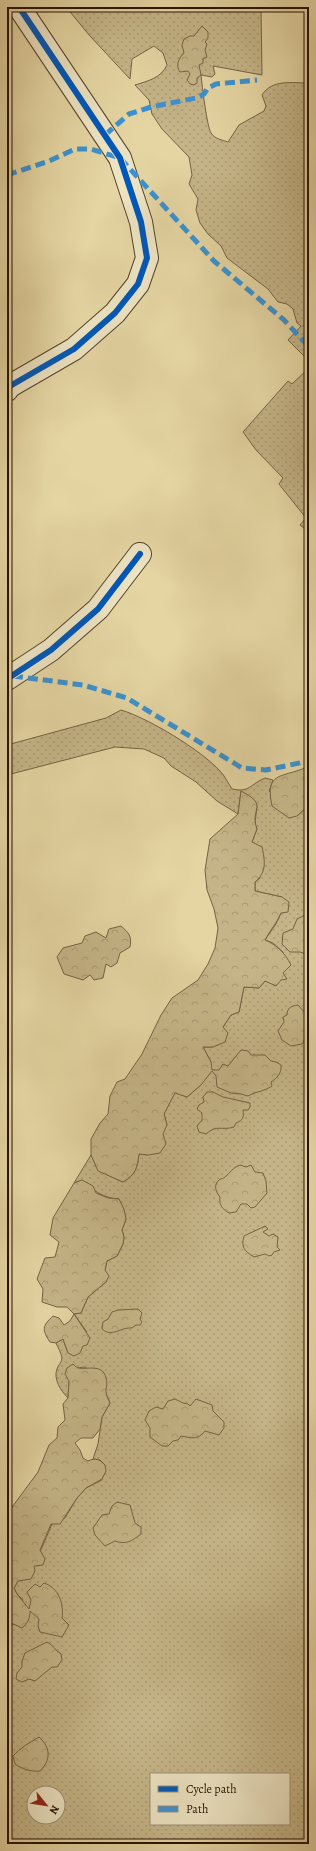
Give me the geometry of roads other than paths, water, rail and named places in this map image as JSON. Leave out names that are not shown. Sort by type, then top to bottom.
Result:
[{"type":"street","points":[[7,390],[10,386],[74,349],[115,314],[138,284],[146,258],[141,222],[120,158],[19,7]]},
{"type":"street","points":[[7,679],[51,650],[98,610],[140,554]]}]
